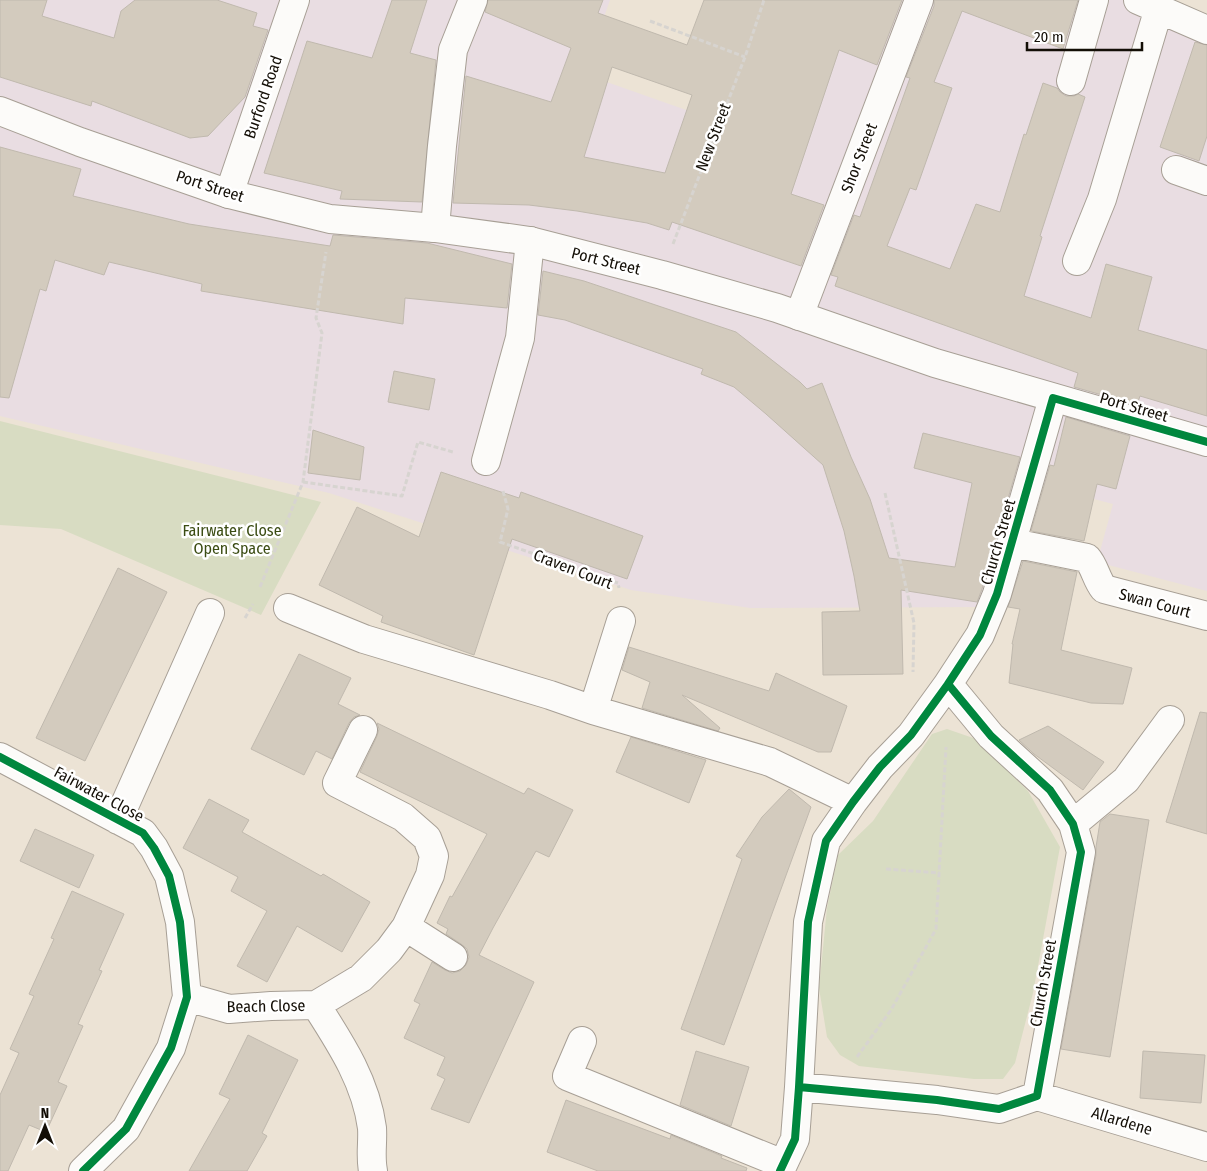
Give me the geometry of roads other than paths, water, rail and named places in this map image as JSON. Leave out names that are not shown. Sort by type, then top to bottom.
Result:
[{"type":"street","name":"Burford Road","points":[[229,194],[295,0]]},
{"type":"street","points":[[435,228],[453,50],[473,0]]},
{"type":"street","name":"Shor Street","points":[[799,316],[919,0]]},
{"type":"street","points":[[1071,81],[1094,0]]},
{"type":"street","points":[[1077,261],[1102,199],[1148,4],[1207,30]]},
{"type":"street","name":"Port Street","points":[[0,111],[80,142],[229,194],[330,219],[435,228],[530,241],[662,275],[799,316],[935,363],[1207,442]]},
{"type":"street","points":[[1176,170],[1207,181]]},
{"type":"street","points":[[486,461],[520,338],[530,241]]},
{"type":"street","name":"Church Street","points":[[781,1167],[795,1139],[808,922],[826,841],[880,767],[912,735],[980,635],[997,594],[1013,543],[1053,398]]},
{"type":"street","name":"Swan Court","points":[[1013,543],[1087,558],[1092,563],[1095,577],[1104,589],[1207,616]]},
{"type":"street","points":[[288,608],[364,639],[550,695],[593,710],[770,762],[853,802]]},
{"type":"street","points":[[118,820],[210,613]]},
{"type":"street","points":[[593,710],[621,621]]},
{"type":"street","name":"Church Street","points":[[948,684],[992,736],[1050,790],[1073,824],[1081,852],[1037,1096]]},
{"type":"street","points":[[1073,824],[1126,780],[1170,720]]},
{"type":"street","name":"Beach Close","points":[[187,997],[229,1009],[316,1005],[361,978],[389,950],[406,927],[430,875],[434,856],[427,838],[403,817],[337,783],[363,730]]},
{"type":"street","name":"Fairwater Close","points":[[0,757],[143,833],[154,848],[169,876],[180,922],[187,997],[171,1048],[126,1128],[83,1171]]},
{"type":"street","points":[[406,927],[453,958]]},
{"type":"street","name":"Beach Close","points":[[316,1005],[345,1051],[365,1092],[372,1130],[370,1160],[373,1171]]},
{"type":"street","points":[[582,1041],[567,1076],[781,1167]]},
{"type":"street","points":[[799,1087],[937,1100],[999,1109],[1037,1096]]},
{"type":"street","name":"Allardene","points":[[1037,1096],[1207,1147]]},
{"type":"park label","name":"Fairwater Close Open Space","points":[[232,539]]}]
